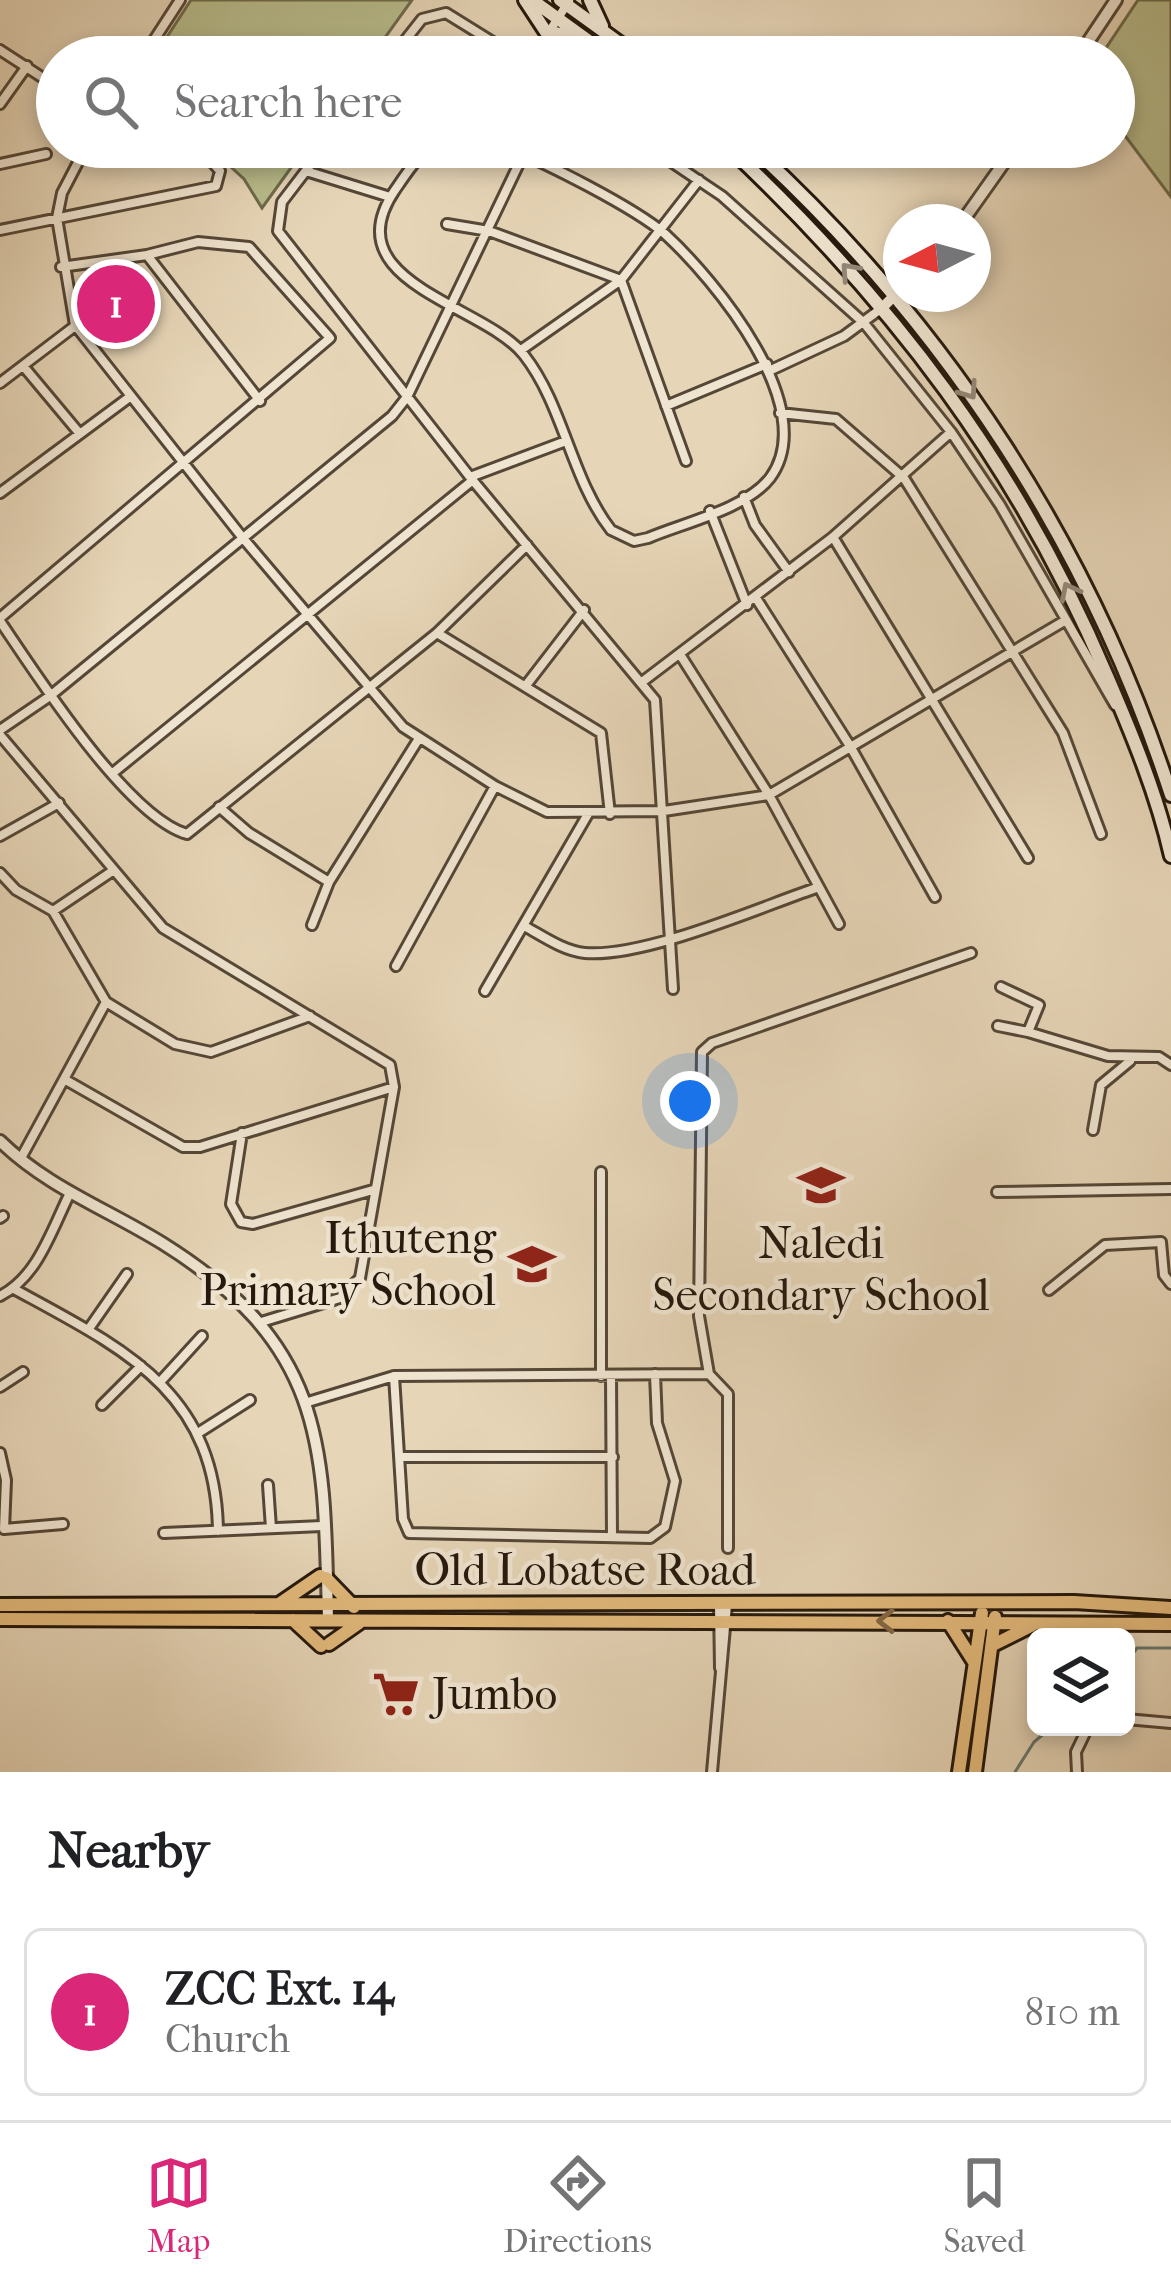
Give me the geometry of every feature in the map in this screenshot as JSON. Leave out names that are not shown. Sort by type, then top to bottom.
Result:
[{"type":"main road","points":[[529,0],[581,36]]},
{"type":"main road","points":[[529,0],[547,32],[572,36]]},
{"type":"main road","points":[[590,0],[605,32]]},
{"type":"main road","points":[[565,2],[610,36]]},
{"type":"main road","points":[[750,168],[793,208],[947,386],[1030,514],[1167,818],[1171,856]]},
{"type":"main road","points":[[775,168],[883,276]]},
{"type":"main road","points":[[913,312],[1044,503],[1097,605],[1148,722],[1171,796]]},
{"type":"main road","points":[[273,1607],[323,1576],[361,1614],[325,1645],[292,1620]]},
{"type":"main road","points":[[959,1772],[975,1663],[990,1604]]},
{"type":"main road","name":"Old Lobatse Road","points":[[0,1605],[273,1607],[324,1613],[722,1622],[1171,1624]]},
{"type":"main road","name":"Old Lobatse Road","points":[[361,1614],[723,1605],[1166,1606]]},
{"type":"main road","name":"Old Lobatse Road","points":[[0,1619],[292,1620],[324,1613]]},
{"type":"main road","points":[[948,1621],[975,1663]]},
{"type":"main road","points":[[975,1772],[993,1645],[987,1621]]},
{"type":"main road","points":[[993,1645],[1038,1623]]},
{"type":"street","points":[[156,36],[180,0]]},
{"type":"street","points":[[1092,36],[1115,0]]},
{"type":"street","points":[[545,36],[565,2]]},
{"type":"street","points":[[409,36],[422,19],[446,13],[483,36]]},
{"type":"street","points":[[0,50],[36,72]]},
{"type":"street","points":[[0,104],[27,66]]},
{"type":"street","points":[[0,164],[36,156]]},
{"type":"street","points":[[75,168],[62,193],[57,218],[75,326],[242,537],[418,740],[548,812],[664,811],[769,795],[1066,620]]},
{"type":"street","points":[[0,230],[216,186],[218,168]]},
{"type":"street","points":[[308,168],[282,202],[278,231],[471,478],[642,682],[659,712],[673,988]]},
{"type":"street","points":[[413,168],[390,197],[380,223],[385,255],[449,305],[521,350],[541,380],[602,518],[623,538],[648,538],[744,496],[775,468],[780,413],[769,367],[736,317],[662,232],[555,168]]},
{"type":"street","points":[[257,1323],[353,1292],[360,1278],[394,1087],[390,1065],[182,943],[147,914],[0,732],[371,435],[407,397],[518,168]]},
{"type":"street","points":[[681,168],[864,323],[951,432],[1066,620],[1102,689],[1124,714]]},
{"type":"street","points":[[975,204],[1001,168]]},
{"type":"street","points":[[306,171],[390,197]]},
{"type":"street","points":[[521,350],[621,280],[699,180]]},
{"type":"street","points":[[447,224],[489,231],[621,280],[686,461]]},
{"type":"street","points":[[62,267],[198,242],[249,247],[327,329],[327,345],[0,620],[50,695],[114,772],[173,830],[197,830],[219,807],[437,633],[527,545]]},
{"type":"street","points":[[147,255],[260,401]]},
{"type":"street","points":[[666,406],[769,367],[864,323],[882,308]]},
{"type":"street","points":[[0,383],[75,326]]},
{"type":"street","points":[[25,367],[80,434]]},
{"type":"street","points":[[0,493],[130,396]]},
{"type":"street","points":[[780,413],[836,419],[904,478],[1015,650],[1067,741],[1101,834]]},
{"type":"street","points":[[642,682],[833,537],[951,432]]},
{"type":"street","points":[[114,772],[471,478],[566,441]]},
{"type":"street","points":[[744,496],[755,525],[789,572]]},
{"type":"street","points":[[710,512],[752,602],[850,746],[934,897]]},
{"type":"street","points":[[833,537],[1028,858]]},
{"type":"street","points":[[526,684],[584,610]]},
{"type":"street","points":[[437,633],[601,733],[610,814]]},
{"type":"street","points":[[681,655],[769,795],[838,924]]},
{"type":"street","points":[[312,925],[329,882],[418,740]]},
{"type":"street","points":[[396,966],[495,786]]},
{"type":"street","points":[[0,836],[59,803]]},
{"type":"street","points":[[219,807],[250,833],[329,882]]},
{"type":"street","points":[[485,992],[588,814]]},
{"type":"street","points":[[52,911],[114,869]]},
{"type":"street","points":[[0,873],[16,890],[52,911],[106,1002],[175,1044],[212,1052],[312,1016]]},
{"type":"street","points":[[526,927],[585,953],[672,937],[819,887]]},
{"type":"street","points":[[728,1548],[728,1394],[709,1374],[699,1316],[702,1052],[712,1043],[971,953]]},
{"type":"street","points":[[1001,987],[1039,1003],[1028,1033]]},
{"type":"street","points":[[20,1160],[106,1002]]},
{"type":"street","points":[[998,1026],[1131,1060],[1159,1057],[1171,1065]]},
{"type":"street","points":[[1093,1130],[1101,1085],[1131,1060]]},
{"type":"street","points":[[64,1079],[168,1143],[200,1147],[394,1087]]},
{"type":"street","points":[[242,1133],[231,1204],[242,1222],[253,1224],[373,1190]]},
{"type":"street","points":[[0,1142],[70,1193],[175,1252],[257,1323],[292,1369],[308,1402],[323,1469],[324,1613]]},
{"type":"street","points":[[601,1172],[612,1537]]},
{"type":"street","points":[[997,1192],[1171,1190]]},
{"type":"street","points":[[0,1296],[14,1289],[35,1263],[70,1193]]},
{"type":"street","points":[[1049,1290],[1110,1243],[1161,1242],[1164,1275],[1171,1284]]},
{"type":"street","points":[[88,1330],[127,1274]]},
{"type":"street","points":[[14,1289],[88,1330],[160,1382],[198,1433],[217,1481],[218,1531]]},
{"type":"street","points":[[160,1382],[202,1336]]},
{"type":"street","points":[[102,1405],[141,1366]]},
{"type":"street","points":[[0,1387],[23,1372]]},
{"type":"street","points":[[394,1376],[403,1520],[416,1535],[654,1538],[672,1504],[674,1462],[657,1423],[656,1374]]},
{"type":"street","points":[[308,1402],[394,1376],[709,1374]]},
{"type":"street","points":[[198,1433],[250,1400]]},
{"type":"street","points":[[0,1453],[6,1480],[2,1528],[63,1524]]},
{"type":"street","points":[[400,1457],[613,1457]]},
{"type":"street","points":[[268,1486],[271,1528]]},
{"type":"street","points":[[164,1533],[322,1526]]},
{"type":"street","points":[[712,1772],[723,1605]]},
{"type":"street","points":[[1135,1720],[1171,1723]]},
{"type":"street","points":[[1077,1772],[1076,1752],[1084,1736]]},
{"type":"green space","points":[[191,0],[412,0],[386,36],[168,36]]},
{"type":"green space","points":[[1138,0],[1171,0],[1171,197],[1135,149],[1135,36],[1114,36]]},
{"type":"green space","points":[[232,168],[291,168],[262,208]]},
{"type":"waterway","points":[[1135,1651],[1171,1648]]},
{"type":"waterway","points":[[1015,1772],[1041,1736]]},
{"type":"place","name":"ZCC Ext. 14","points":[[116,304]]},
{"type":"place","name":"Naledi Secondary School","points":[[821,1185]]},
{"type":"place","name":"Ithuteng Primary School","points":[[532,1264]]},
{"type":"place","name":"Jumbo","points":[[396,1694]]}]
